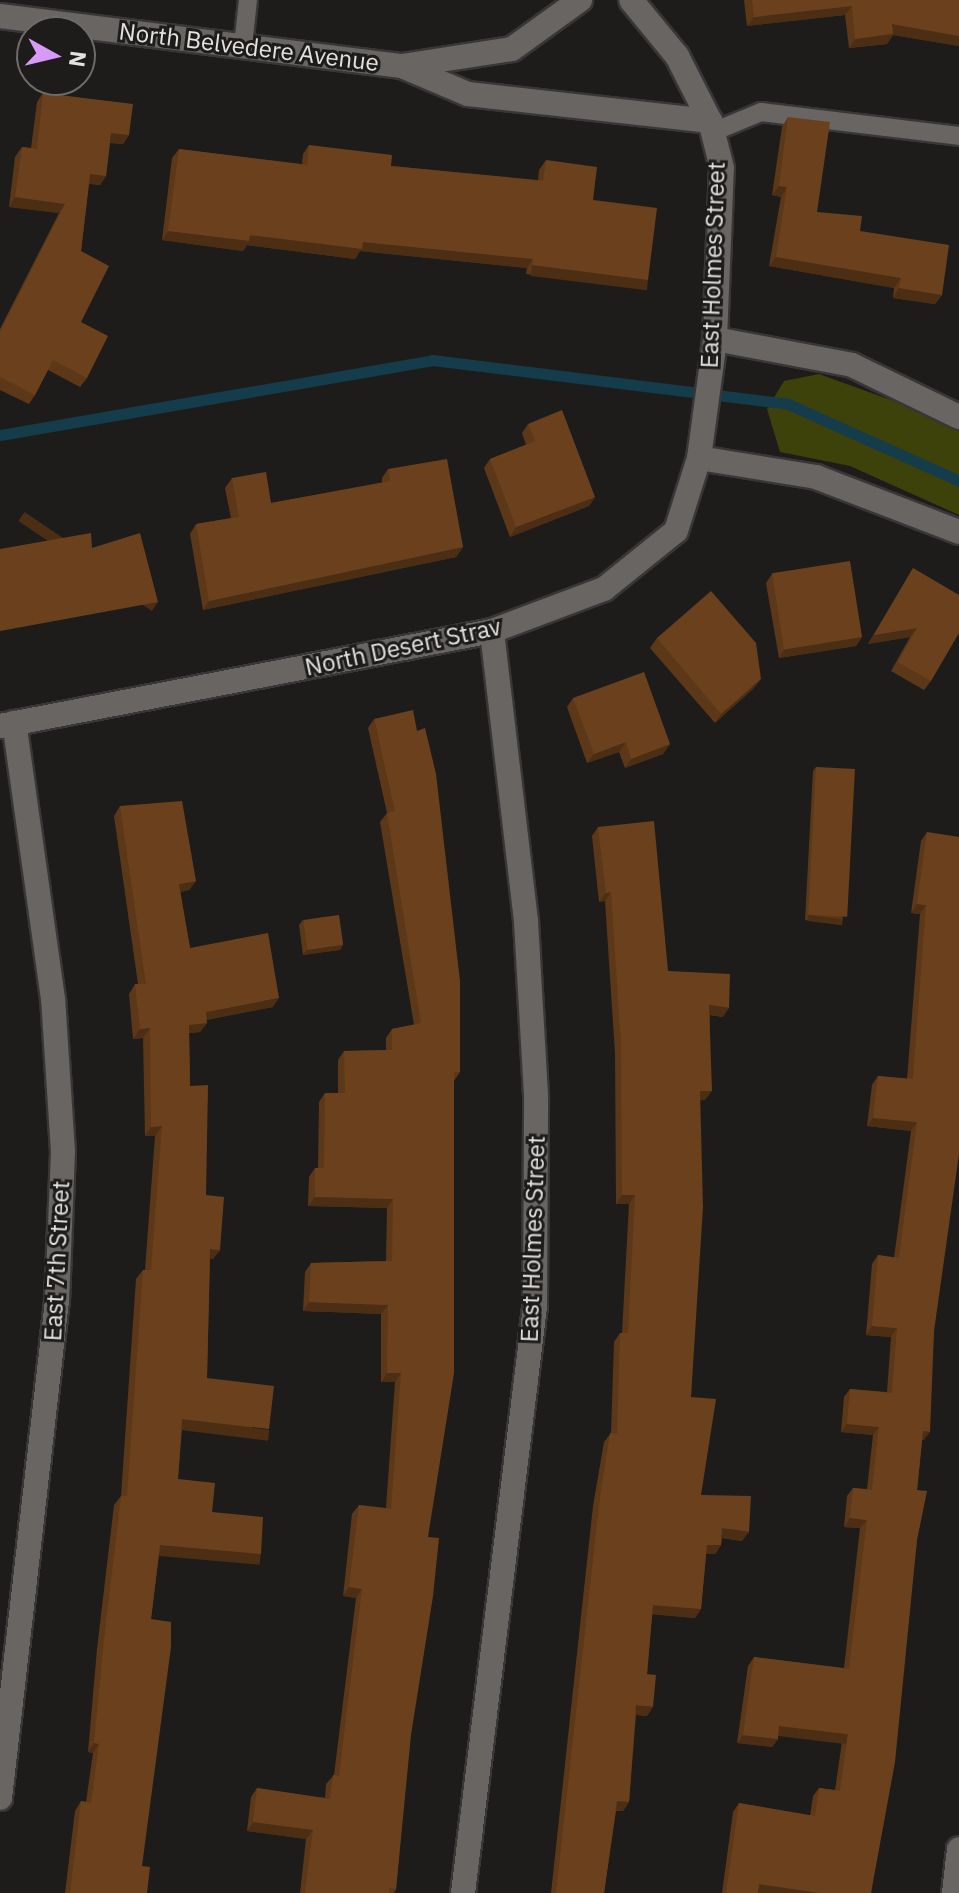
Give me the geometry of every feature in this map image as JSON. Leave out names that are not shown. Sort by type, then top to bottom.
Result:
[{"type":"street","name":"North Belvedere Avenue","points":[[402,66],[512,49],[580,0]]},
{"type":"street","name":"East Holmes Street","points":[[631,0],[677,56],[712,126],[722,168],[715,339],[699,458]]},
{"type":"street","name":"North Belvedere Avenue","points":[[0,16],[402,66],[468,94],[712,126]]},
{"type":"street","points":[[715,339],[852,365],[959,417]]},
{"type":"street","points":[[699,458],[816,477],[959,532]]},
{"type":"street","name":"North Desert Strav","points":[[7,724],[492,631],[604,589],[676,531],[699,458]]},
{"type":"street","name":"East Holmes Street","points":[[463,1893],[535,1307],[536,1095],[526,921],[492,631]]},
{"type":"street","name":"East 7th Street","points":[[0,1798],[57,1301],[63,1152],[53,999],[7,724]]},
{"type":"street","points":[[954,1893],[959,1849]]},
{"type":"lane","points":[[243,46],[248,0]]},
{"type":"lane","points":[[712,126],[761,112],[959,136]]},
{"type":"green space","points":[[819,374],[924,412],[959,430],[959,515],[850,466],[780,452],[767,409],[784,381]]},
{"type":"building","points":[[752,0],[959,0],[959,36],[892,24],[893,34],[855,39],[852,6],[754,17]]},
{"type":"building","points":[[43,96],[133,104],[129,135],[111,133],[106,176],[90,174],[81,251],[109,266],[81,322],[108,336],[87,378],[53,360],[35,395],[0,377],[0,332],[65,204],[15,197],[22,147],[37,149]]},
{"type":"building","points":[[788,117],[830,122],[817,212],[862,216],[860,231],[949,245],[942,295],[899,288],[901,278],[776,257],[787,187],[779,186]]},
{"type":"building","points":[[309,145],[392,155],[391,166],[543,181],[546,160],[597,167],[593,200],[657,208],[648,280],[532,265],[533,259],[363,242],[362,249],[250,235],[249,241],[168,231],[179,149],[307,165]]},
{"type":"building","points":[[562,410],[595,497],[516,527],[490,459],[535,441],[528,424]]},
{"type":"building","points":[[447,459],[463,547],[209,601],[196,524],[239,517],[232,478],[266,472],[271,503],[390,481],[388,469]]},
{"type":"building","points":[[91,533],[92,548],[140,533],[158,602],[0,631],[0,549]]},
{"type":"building","points":[[850,561],[862,637],[784,649],[772,573]]},
{"type":"building","points":[[913,568],[959,595],[959,633],[931,681],[898,662],[917,628],[874,635]]},
{"type":"building","points":[[711,591],[756,643],[761,679],[721,714],[657,638]]},
{"type":"building","points":[[644,672],[670,744],[631,759],[626,742],[594,754],[573,698]]},
{"type":"building","points":[[413,710],[417,731],[425,728],[436,774],[460,981],[460,1072],[454,1072],[454,1373],[428,1537],[439,1538],[411,1735],[396,1889],[389,1888],[389,1893],[305,1893],[313,1830],[253,1822],[257,1788],[330,1799],[333,1775],[339,1776],[362,1589],[349,1587],[359,1505],[391,1509],[401,1373],[387,1373],[388,1305],[309,1302],[311,1263],[392,1261],[393,1199],[315,1197],[315,1168],[324,1168],[325,1093],[345,1093],[344,1051],[392,1050],[392,1029],[421,1023],[387,813],[395,811],[374,719]]},
{"type":"building","points":[[816,767],[855,769],[847,917],[808,915]]},
{"type":"building","points":[[182,801],[196,881],[179,884],[190,948],[268,933],[279,998],[206,1012],[207,1023],[189,1025],[190,1086],[208,1085],[206,1195],[224,1197],[220,1250],[210,1249],[207,1378],[274,1386],[269,1429],[182,1419],[178,1479],[215,1483],[212,1512],[263,1517],[261,1554],[160,1545],[151,1619],[171,1622],[171,1647],[142,1866],[150,1867],[147,1893],[70,1893],[81,1801],[91,1803],[99,1744],[94,1743],[104,1640],[121,1496],[127,1496],[143,1270],[151,1270],[162,1126],[151,1127],[150,1028],[140,1029],[135,984],[146,984],[120,806]]},
{"type":"building","points":[[654,821],[668,971],[730,974],[729,1008],[709,1005],[712,1091],[700,1091],[703,1207],[691,1397],[716,1399],[701,1495],[751,1496],[749,1532],[722,1528],[721,1545],[707,1545],[701,1609],[653,1605],[647,1674],[656,1675],[653,1707],[636,1705],[629,1802],[617,1801],[604,1893],[556,1893],[600,1497],[610,1433],[617,1434],[620,1333],[628,1333],[635,1195],[622,1195],[621,1044],[611,892],[606,893],[598,827]]},
{"type":"building","points":[[927,832],[959,837],[959,1154],[934,1331],[930,1432],[923,1431],[917,1490],[927,1491],[917,1540],[895,1762],[871,1893],[820,1893],[759,1884],[758,1893],[726,1893],[739,1803],[815,1816],[819,1788],[840,1791],[848,1734],[779,1726],[778,1739],[743,1735],[754,1657],[849,1669],[867,1520],[850,1518],[853,1488],[872,1490],[879,1427],[847,1424],[850,1389],[892,1393],[897,1328],[872,1326],[878,1255],[899,1258],[917,1122],[873,1118],[878,1076],[913,1079],[926,905],[917,904]]},
{"type":"building","points":[[339,915],[343,945],[308,950],[303,920]]},
{"type":"waterway","points":[[0,435],[432,360],[788,404],[959,481]]}]
